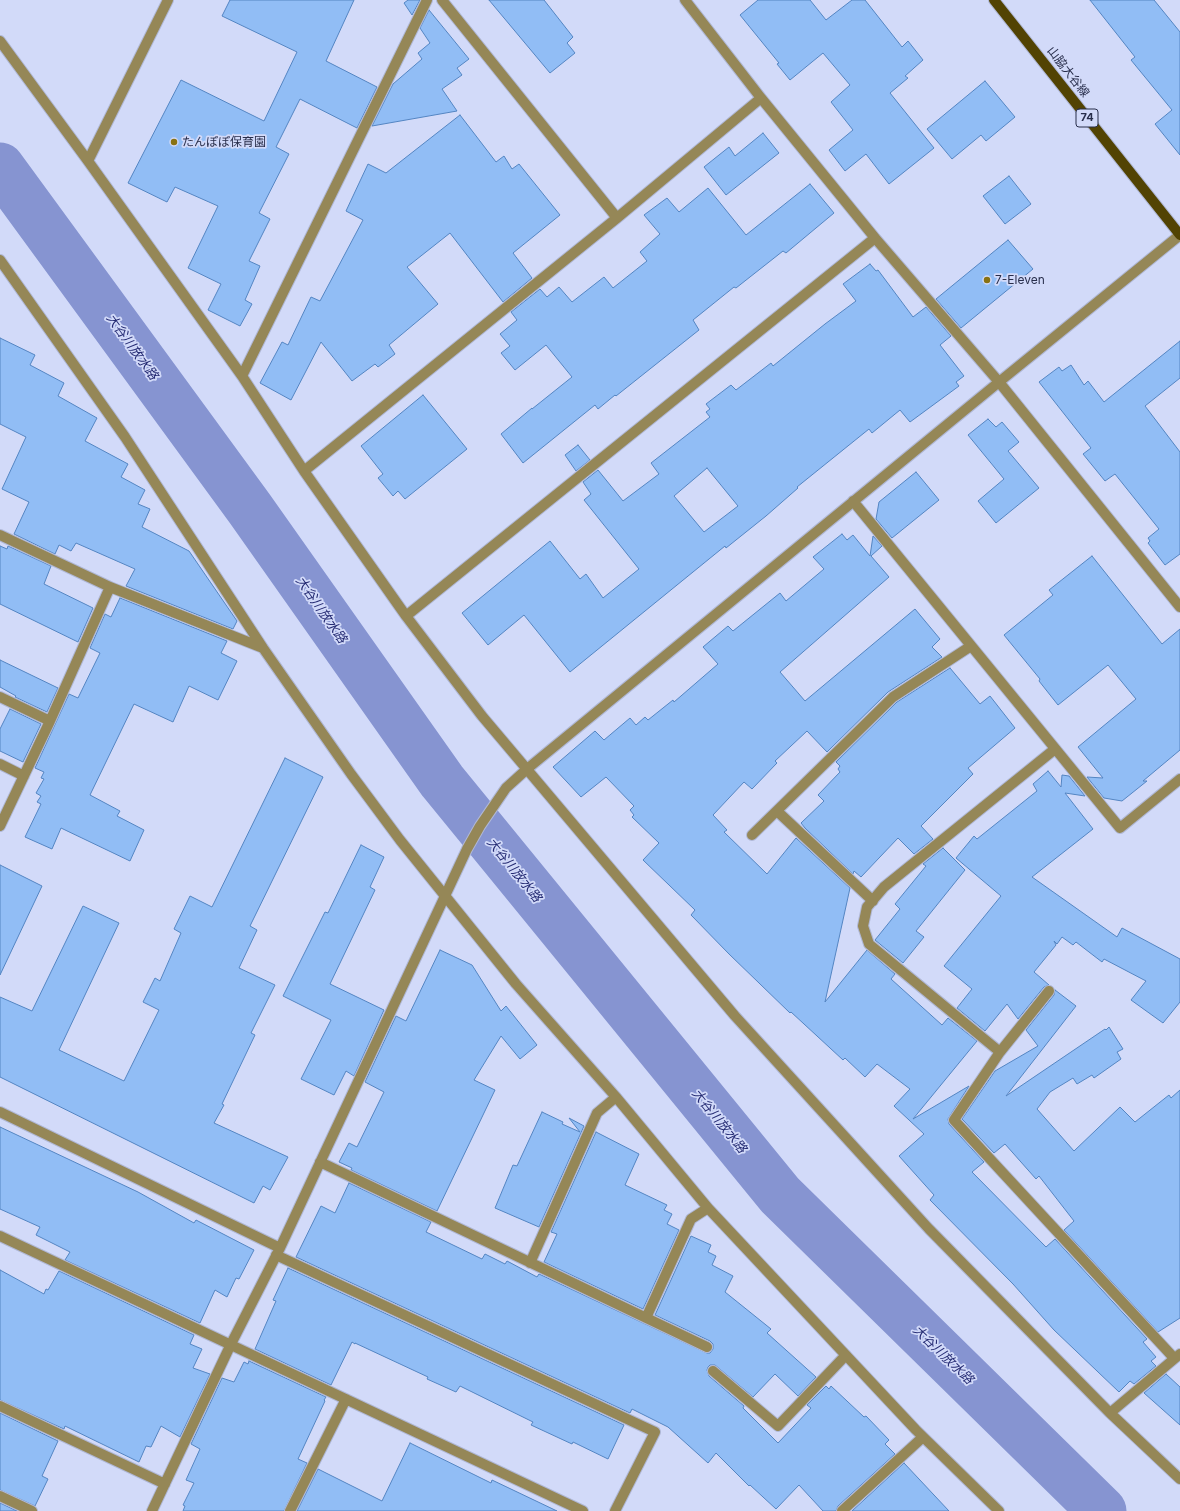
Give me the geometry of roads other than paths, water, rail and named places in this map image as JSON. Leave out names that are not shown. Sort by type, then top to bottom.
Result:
[{"type":"main road","name":"山脇大谷線","points":[[994,0],[1180,235]]},
{"type":"street","points":[[88,161],[168,0]]},
{"type":"street","points":[[242,376],[427,0]]},
{"type":"street","points":[[442,0],[618,218]]},
{"type":"street","points":[[685,0],[761,98],[876,238],[999,382],[1180,607]]},
{"type":"street","points":[[0,41],[242,376],[304,471],[406,616],[482,716],[735,1016],[929,1229],[1110,1413],[1180,1479]]},
{"type":"street","points":[[304,471],[618,218],[761,98]]},
{"type":"street","points":[[152,1511],[231,1344],[278,1251],[445,895],[480,826],[506,788],[527,769],[853,501],[1180,235]]},
{"type":"street","points":[[406,616],[876,238]]},
{"type":"street","points":[[0,260],[125,437],[263,648],[400,840],[516,984],[616,1097],[708,1208],[923,1437],[999,1511]]},
{"type":"street","points":[[853,501],[1120,828],[1180,779]]},
{"type":"street","points":[[0,536],[110,587],[263,648]]},
{"type":"street","points":[[0,826],[50,721],[110,587]]},
{"type":"street","points":[[752,835],[893,697],[970,646]]},
{"type":"street","points":[[0,697],[50,721]]},
{"type":"street","points":[[1000,1052],[869,944],[863,926],[868,907],[884,887],[1055,749]]},
{"type":"street","points":[[0,764],[24,776]]},
{"type":"street","points":[[777,811],[873,900]]},
{"type":"street","points":[[1049,991],[1000,1052],[954,1120],[1177,1356],[1110,1413]]},
{"type":"street","points":[[530,1263],[597,1113],[616,1097]]},
{"type":"street","points":[[0,1112],[278,1251],[654,1432],[615,1511]]},
{"type":"street","points":[[320,1162],[707,1348]]},
{"type":"street","points":[[646,1318],[691,1219],[708,1208]]},
{"type":"street","points":[[0,1236],[582,1511]]},
{"type":"street","points":[[713,1371],[778,1426],[846,1355]]},
{"type":"street","points":[[290,1511],[346,1399]]},
{"type":"street","points":[[0,1406],[165,1484]]},
{"type":"street","points":[[842,1511],[923,1437]]},
{"type":"street","points":[[0,1496],[32,1511]]},
{"type":"waterway","name":"大谷川放水路","points":[[0,167],[250,509],[442,781],[780,1195],[1102,1511]]},
{"type":"place","name":"たんぽぽ保育園","points":[[174,142]]},
{"type":"place","name":"7-Eleven","points":[[987,280]]}]
